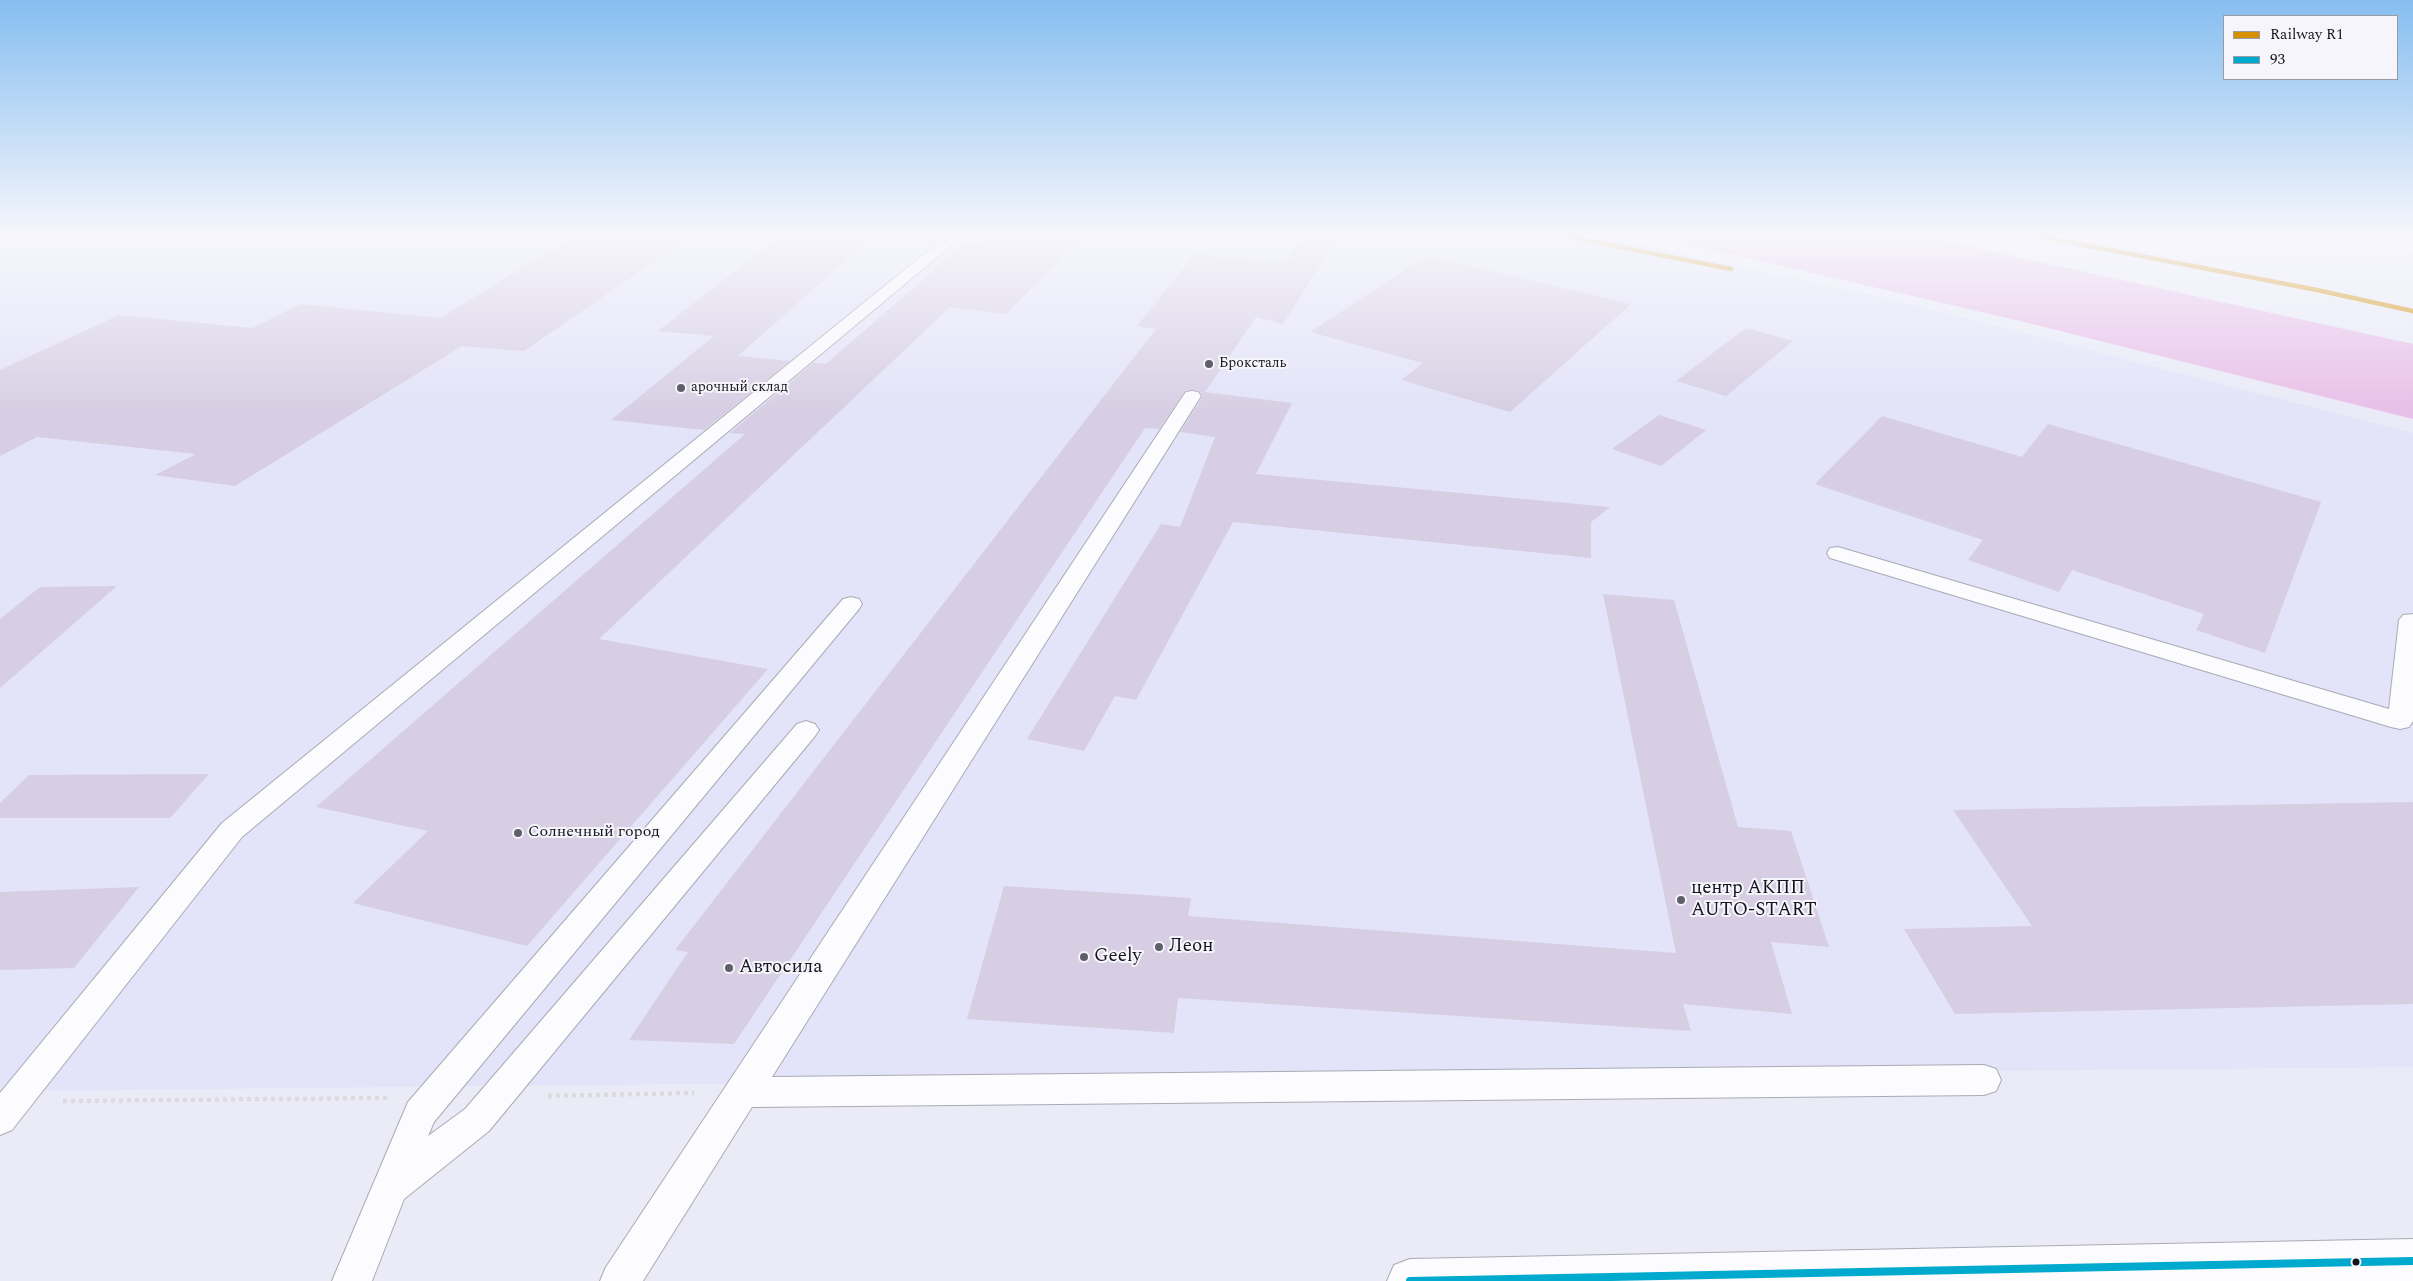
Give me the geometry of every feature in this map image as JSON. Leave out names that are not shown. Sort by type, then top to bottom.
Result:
[{"type":"main road","points":[[1410,1281],[2413,1261]]},
{"type":"lane","points":[[7,1110],[232,830],[886,293]]},
{"type":"lane","points":[[620,1281],[1192,396]]},
{"type":"lane","points":[[1838,553],[2400,721],[2411,620],[2413,621]]},
{"type":"lane","points":[[352,1281],[420,1113],[851,604]]},
{"type":"lane","points":[[390,1187],[477,1120],[806,730]]},
{"type":"lane","points":[[742,1092],[1984,1080]]},
{"type":"path","points":[[497,1097],[742,1092]]},
{"type":"path","points":[[7,1110],[433,1098]]},
{"type":"shaded area","points":[[0,293],[1861,293],[2413,433],[2413,1067],[0,1091]]},
{"type":"shaded area","points":[[1898,293],[2180,293],[2413,344],[2413,419],[2012,319]]},
{"type":"building","points":[[482,293],[609,293],[524,351],[462,346],[235,486],[155,475],[196,454],[37,437],[0,456],[0,370],[119,315],[252,328],[301,304],[440,318]]},
{"type":"building","points":[[707,293],[809,293],[738,356],[790,361],[704,430],[611,420],[714,336],[658,331]]},
{"type":"building","points":[[908,293],[1027,293],[1006,314],[950,307],[599,639],[768,669],[527,946],[353,903],[428,831],[316,807],[745,434],[730,433],[813,363],[826,364]]},
{"type":"building","points":[[1164,293],[1303,293],[1283,324],[1256,317],[1205,392],[1292,403],[1256,474],[1610,507],[1591,522],[1591,558],[1233,522],[1136,700],[1115,696],[1084,751],[1027,739],[1161,524],[1180,527],[1215,437],[1180,432],[1203,396],[1198,390],[1186,390],[1159,429],[1145,428],[734,1044],[629,1040],[688,952],[675,950],[1156,329],[1137,326]]},
{"type":"building","points":[[1370,293],[1583,293],[1631,304],[1510,412],[1401,380],[1423,363],[1310,332]]},
{"type":"building","points":[[1746,328],[1793,341],[1726,396],[1676,381]]},
{"type":"building","points":[[1659,415],[1706,430],[1661,466],[1612,449]]},
{"type":"building","points":[[1882,416],[2022,457],[2048,424],[2321,502],[2265,653],[2196,630],[2204,614],[2072,570],[2059,592],[1968,560],[1983,540],[1815,484]]},
{"type":"building","points":[[117,586],[0,688],[0,619],[40,587]]},
{"type":"building","points":[[1603,594],[1674,600],[1738,827],[1791,831],[1829,947],[1771,942],[1792,1014],[1683,1004],[1691,1031],[1178,998],[1174,1033],[967,1019],[1004,886],[1191,898],[1188,916],[1676,953]]},
{"type":"building","points":[[209,774],[170,818],[0,818],[0,803],[29,775]]},
{"type":"building","points":[[2413,802],[2413,1004],[1955,1014],[1904,929],[2032,926],[1953,810]]},
{"type":"building","points":[[139,887],[74,968],[0,970],[0,892]]},
{"type":"rail line","name":"R1","points":[[2330,293],[2413,311]]},
{"type":"transit line","name":"93","points":[[1410,1281],[2413,1261]]},
{"type":"place","name":"Броксталь","points":[[1209,364]]},
{"type":"place","name":"арочный склад","points":[[681,388]]},
{"type":"place","name":"Солнечный город","points":[[518,833]]},
{"type":"place","name":"центр АКПП AUTO-START","points":[[1681,900]]},
{"type":"place","name":"Леон","points":[[1159,947]]},
{"type":"place","name":"Geely","points":[[1084,957]]},
{"type":"place","name":"Автосила","points":[[729,968]]}]
